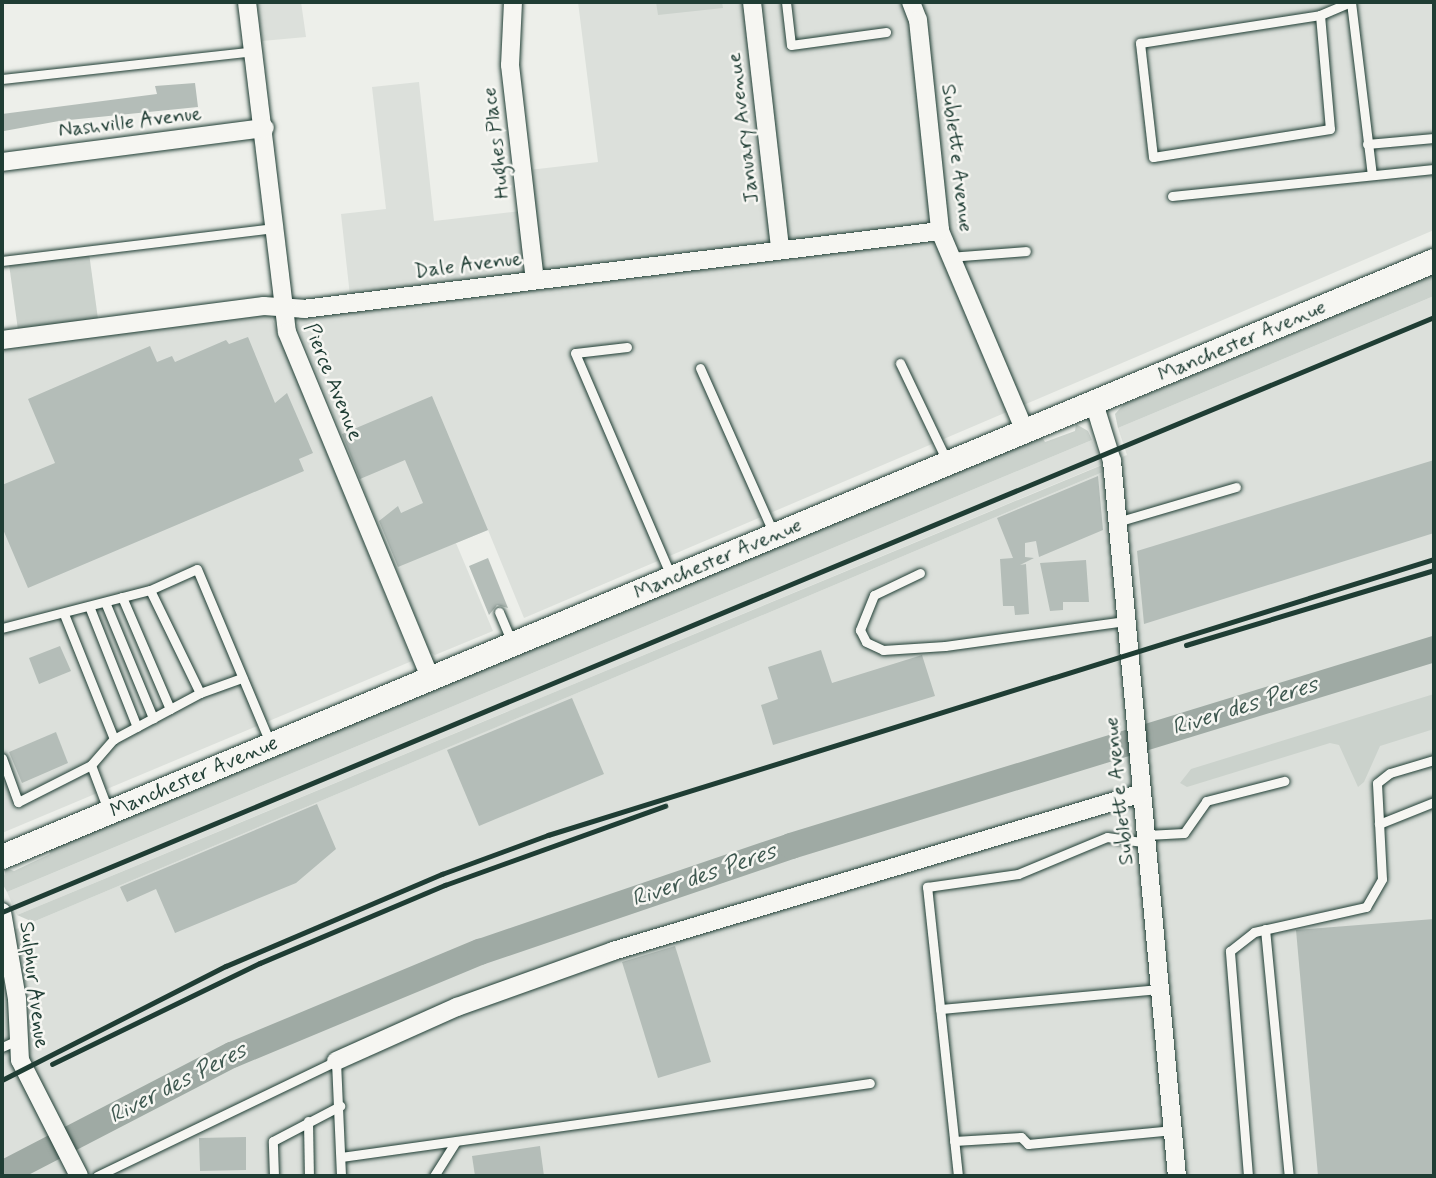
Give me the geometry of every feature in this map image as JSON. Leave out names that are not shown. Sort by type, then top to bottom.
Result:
[{"type":"main road","name":"Manchester Avenue","points":[[2,857],[1434,261]]},
{"type":"street","name":"Pierce Avenue","points":[[247,2],[265,128],[283,309],[288,332],[430,678]]},
{"type":"street","name":"Hughes Place","points":[[513,2],[510,65],[535,280]]},
{"type":"street","name":"January Avenue","points":[[752,2],[780,249]]},
{"type":"street","name":"Sublette Avenue","points":[[912,2],[918,20],[940,232],[1025,430]]},
{"type":"street","name":"Nashville Avenue","points":[[2,162],[265,128]]},
{"type":"street","name":"Dale Avenue","points":[[2,340],[264,306],[283,309],[940,232]]},
{"type":"street","name":"Sublette Avenue","points":[[1094,403],[1111,452],[1177,1176]]},
{"type":"street","points":[[336,1061],[457,1007],[613,951],[1142,785]]},
{"type":"street","name":"Sulphur Avenue","points":[[2,912],[17,999],[10,1044],[77,1171]]},
{"type":"lane","points":[[786,2],[791,45],[886,33]]},
{"type":"lane","points":[[1320,15],[1330,129],[1153,157],[1140,43],[1320,15],[1350,2],[1372,175]]},
{"type":"lane","points":[[2,79],[254,51]]},
{"type":"lane","points":[[1367,144],[1434,138]]},
{"type":"lane","points":[[1172,196],[1434,169]]},
{"type":"lane","points":[[2,261],[274,228]]},
{"type":"lane","points":[[950,257],[1026,251]]},
{"type":"lane","points":[[627,347],[575,353],[672,578]]},
{"type":"lane","points":[[900,363],[948,463]]},
{"type":"lane","points":[[700,368],[775,535]]},
{"type":"lane","points":[[1117,522],[1236,487]]},
{"type":"lane","points":[[2,628],[150,590],[197,569],[271,745]]},
{"type":"lane","points":[[920,573],[874,595],[860,630],[866,642],[883,650],[945,646],[1125,621]]},
{"type":"lane","points":[[150,590],[200,694]]},
{"type":"lane","points":[[122,597],[170,709]]},
{"type":"lane","points":[[105,602],[153,718]]},
{"type":"lane","points":[[89,606],[137,727]]},
{"type":"lane","points":[[499,611],[513,644]]},
{"type":"lane","points":[[64,614],[114,739]]},
{"type":"lane","points":[[2,758],[18,802],[91,765],[114,739],[200,694],[242,678]]},
{"type":"lane","points":[[1248,1176],[1230,951],[1265,929],[1366,907],[1382,879],[1377,783],[1390,773],[1434,760]]},
{"type":"lane","points":[[91,765],[109,812]]},
{"type":"lane","points":[[958,1176],[927,887],[1018,874],[1107,837],[1147,839],[1184,833],[1206,801],[1284,781]]},
{"type":"lane","points":[[1379,824],[1434,802]]},
{"type":"lane","points":[[1265,929],[1289,1176]]},
{"type":"lane","points":[[940,1009],[1160,989]]},
{"type":"lane","points":[[97,1176],[336,1061],[341,1176]]},
{"type":"lane","points":[[341,1157],[870,1083]]},
{"type":"lane","points":[[274,1176],[273,1141],[340,1107]]},
{"type":"lane","points":[[308,1121],[309,1176]]},
{"type":"lane","points":[[954,1141],[1021,1137],[1028,1144],[1173,1130]]},
{"type":"lane","points":[[435,1176],[456,1140]]},
{"type":"shaded area","points":[[257,2],[301,2],[306,37],[262,41]]},
{"type":"shaded area","points":[[578,2],[1434,2],[1434,230],[524,618],[488,530],[456,543],[493,631],[435,655],[430,652],[297,325],[301,315],[541,284],[529,170],[598,162]]},
{"type":"shaded area","points":[[656,2],[722,2],[723,8],[658,15]]},
{"type":"shaded area","points":[[419,82],[434,221],[522,211],[529,274],[350,296],[341,214],[386,209],[372,87]]},
{"type":"shaded area","points":[[89,253],[98,319],[18,330],[9,264]]},
{"type":"shaded area","points":[[1434,274],[1434,296],[1118,428],[1115,414],[1124,404]]},
{"type":"shaded area","points":[[1434,296],[1434,1176],[2,1176],[2,935],[1103,472],[1101,465],[17,915],[7,892],[1092,440],[1102,465],[1127,455],[1118,428]]},
{"type":"shaded area","points":[[270,314],[412,661],[2,833],[2,347]]},
{"type":"shaded area","points":[[1076,424],[1088,431],[1092,440],[7,892],[2,883],[6,868],[14,871],[50,854],[49,850],[1042,437],[1045,442],[1075,431]]},
{"type":"shaded area","points":[[1102,465],[1103,472],[33,922],[17,915]]},
{"type":"shaded area","points":[[1434,694],[1434,729],[1380,746],[1364,782],[1358,787],[1339,745],[1330,743],[1187,787],[1180,783],[1191,769]]},
{"type":"building","points":[[195,83],[198,107],[59,121],[4,131],[2,114],[157,94],[155,86]]},
{"type":"building","points":[[248,337],[275,403],[287,393],[313,453],[299,459],[304,471],[28,588],[2,527],[2,485],[55,463],[28,399],[150,346],[157,362],[172,356],[175,362],[226,340],[229,344]]},
{"type":"building","points":[[432,396],[488,530],[398,567],[379,521],[398,506],[401,513],[423,503],[405,460],[360,479],[342,434]]},
{"type":"building","points":[[1434,460],[1434,533],[1144,624],[1137,551]]},
{"type":"building","points":[[1098,476],[1103,530],[1039,557],[1036,541],[1025,543],[1025,557],[1034,558],[1020,565],[1026,564],[1029,614],[1015,615],[1014,606],[1003,606],[1000,559],[1013,558],[997,518]]},
{"type":"building","points":[[488,558],[508,608],[497,605],[489,615],[469,566]]},
{"type":"building","points":[[1086,560],[1089,602],[1063,602],[1063,610],[1050,611],[1040,563]]},
{"type":"building","points":[[60,646],[71,671],[39,684],[29,658]]},
{"type":"building","points":[[821,650],[832,683],[922,655],[935,696],[773,745],[761,705],[778,699],[768,667]]},
{"type":"building","points":[[572,698],[604,774],[479,826],[447,750]]},
{"type":"building","points":[[56,732],[68,763],[22,783],[9,752]]},
{"type":"building","points":[[317,804],[336,849],[296,883],[175,933],[156,889],[127,902],[120,887]]},
{"type":"building","points":[[1434,919],[1434,1176],[1318,1176],[1296,930]]},
{"type":"building","points":[[675,946],[711,1062],[658,1078],[622,962]]},
{"type":"building","points":[[246,1137],[246,1170],[200,1171],[199,1138]]},
{"type":"building","points":[[540,1146],[544,1176],[475,1176],[472,1156]]},
{"type":"waterway","name":"River des Peres","points":[[2,1174],[232,1055],[480,952],[791,846],[1434,649]]},
{"type":"railway","points":[[2,912],[1434,317]]},
{"type":"railway","points":[[2,1080],[226,966],[442,874],[548,835],[1434,559]]},
{"type":"railway","points":[[1186,645],[1434,570]]},
{"type":"railway","points":[[52,1064],[260,963],[445,885],[665,806]]}]
